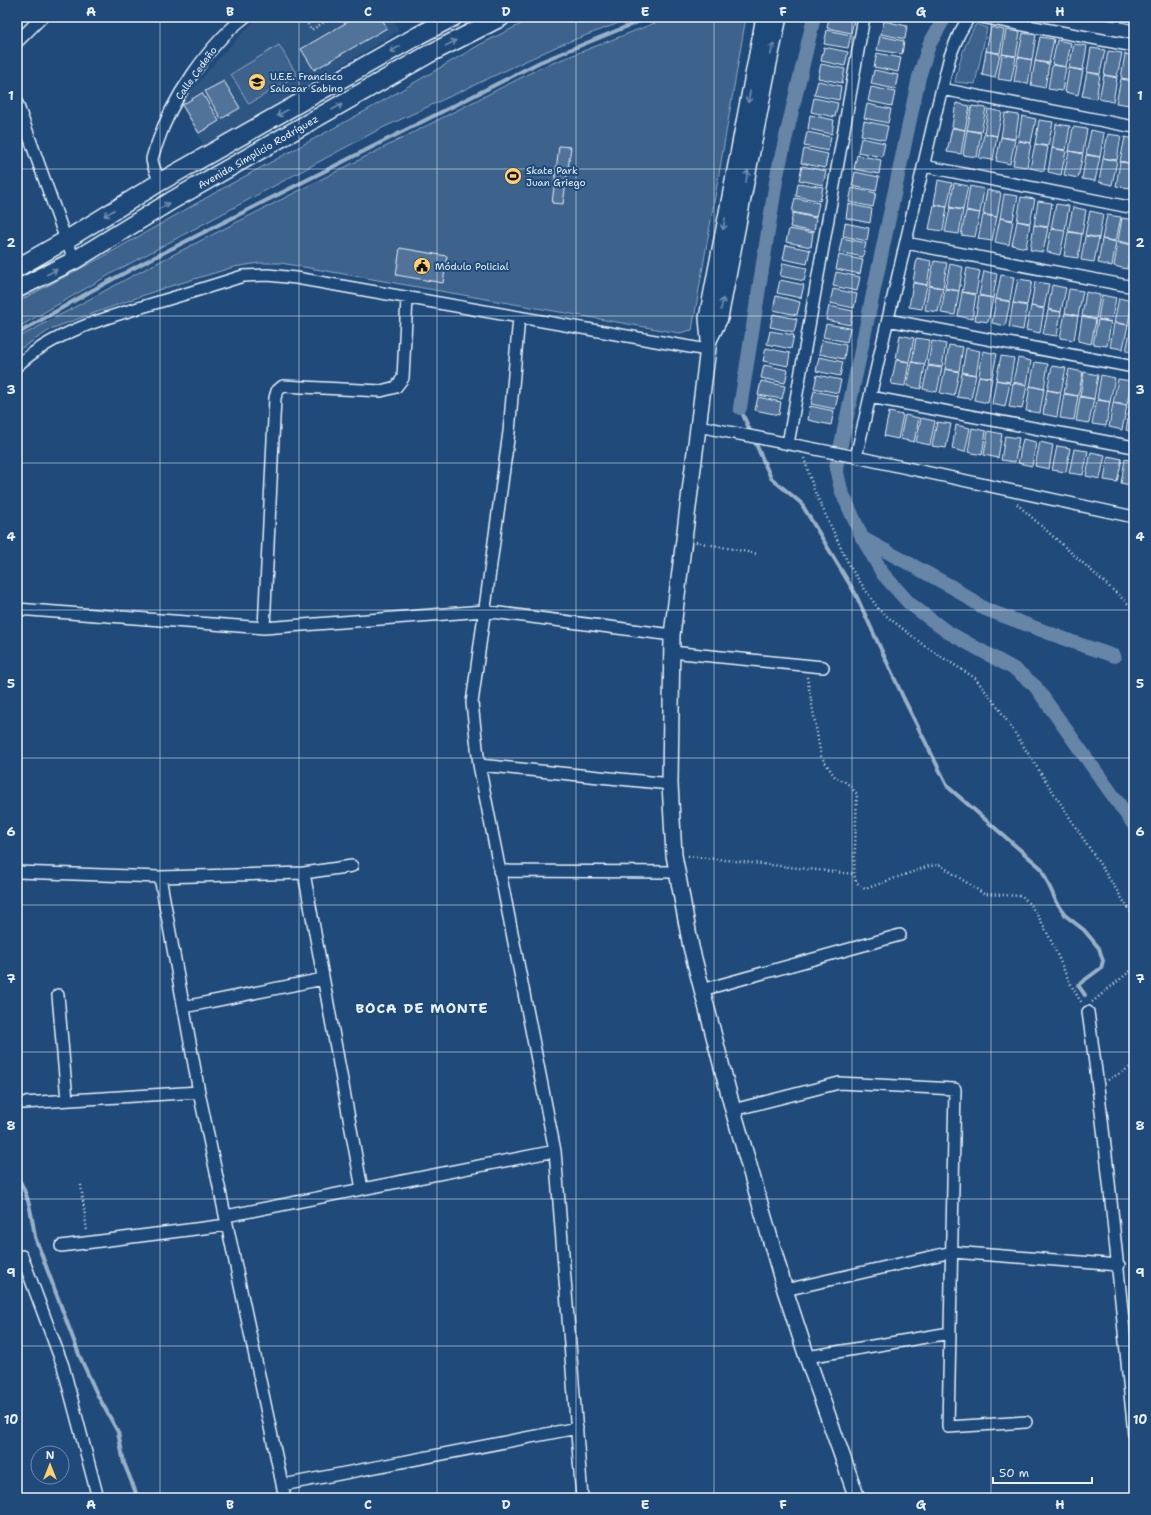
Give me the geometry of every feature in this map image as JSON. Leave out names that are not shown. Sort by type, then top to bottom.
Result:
[{"type":"main road","points":[[17,268],[66,240],[160,182],[419,35],[454,17]]},
{"type":"main road","name":"Avenida Simplicio Rodríguez","points":[[17,289],[75,260],[171,201],[429,54],[502,17]]},
{"type":"main road","points":[[764,17],[706,318],[708,345],[672,635],[670,784],[674,855],[691,947],[733,1110],[785,1290],[807,1358],[857,1498]]},
{"type":"main road","points":[[708,345],[720,318],[779,17]]},
{"type":"street","points":[[17,42],[42,17]]},
{"type":"street","name":"Calle Cedeño","points":[[160,182],[152,160],[166,120],[181,90],[204,59],[233,26],[245,17]]},
{"type":"street","points":[[788,444],[864,17]]},
{"type":"street","points":[[856,457],[950,56],[959,34],[969,17]]},
{"type":"street","points":[[982,17],[1134,46]]},
{"type":"street","points":[[942,89],[1134,127]]},
{"type":"street","points":[[17,104],[66,240],[75,260]]},
{"type":"street","points":[[924,166],[1134,208]]},
{"type":"street","points":[[906,244],[1134,287]]},
{"type":"street","points":[[17,366],[52,342],[84,326],[243,276],[268,275],[296,278],[519,317],[708,345]]},
{"type":"street","points":[[264,628],[275,398],[277,391],[283,386],[381,391],[396,387],[403,378],[407,298]]},
{"type":"street","points":[[519,317],[509,432],[472,704],[479,766],[555,1151],[582,1498]]},
{"type":"street","points":[[888,320],[1134,367]]},
{"type":"street","points":[[870,397],[1134,447]]},
{"type":"street","points":[[698,426],[856,457],[1134,517]]},
{"type":"street","points":[[17,609],[264,628],[484,611],[672,635]]},
{"type":"street","points":[[671,652],[823,667]]},
{"type":"street","points":[[479,766],[670,784]]},
{"type":"street","points":[[17,872],[160,877],[304,873],[352,866]]},
{"type":"street","points":[[499,871],[676,872]]},
{"type":"street","points":[[304,873],[362,1189]]},
{"type":"street","points":[[160,877],[199,1092],[285,1498]]},
{"type":"street","points":[[702,990],[900,936]]},
{"type":"street","points":[[184,1006],[323,979]]},
{"type":"street","points":[[58,995],[67,1100]]},
{"type":"street","points":[[1088,1012],[1099,1086],[1119,1265],[1133,1409],[1134,1434]]},
{"type":"street","points":[[733,1110],[839,1084],[955,1088],[948,1427],[1026,1422]]},
{"type":"street","points":[[23,1103],[199,1092]]},
{"type":"street","points":[[61,1246],[227,1220],[362,1189],[555,1151]]},
{"type":"street","points":[[785,1290],[952,1252],[1119,1265]]},
{"type":"street","points":[[22,1256],[62,1366],[98,1498]]},
{"type":"street","points":[[807,1358],[950,1333]]},
{"type":"street","points":[[283,1485],[577,1428]]},
{"type":"path","points":[[304,17],[311,30],[333,17]]},
{"type":"path","points":[[806,447],[814,490],[850,567],[879,610],[926,647],[975,678],[998,707],[1134,917]]},
{"type":"path","points":[[1016,504],[1134,609]]},
{"type":"path","points":[[684,540],[758,554]]},
{"type":"path","points":[[805,665],[821,756],[835,777],[847,783],[857,794],[854,874],[856,882],[865,889],[929,866],[940,865],[984,894],[1022,896],[1031,904],[1043,925],[1074,992],[1088,1012]]},
{"type":"path","points":[[674,855],[854,874]]},
{"type":"path","points":[[1088,1012],[1092,1002],[1134,968]]},
{"type":"path","points":[[1099,1086],[1134,1065]]},
{"type":"path","points":[[80,1185],[89,1242]]},
{"type":"shaded area","name":"U.E.E. Francisco Salazar Sabino","points":[[260,17],[393,17],[399,31],[205,147],[180,105],[219,58],[255,20]]},
{"type":"shaded area","points":[[535,17],[635,17],[560,45],[378,130],[116,271],[17,328],[17,302],[106,255],[227,186],[367,110],[481,44]]},
{"type":"shaded area","points":[[670,17],[746,17],[692,330],[679,333],[281,263],[259,263],[234,267],[161,289],[53,328],[17,351],[17,339],[23,335],[147,268],[540,68]]},
{"type":"shaded area","points":[[976,24],[987,28],[975,84],[955,82],[963,52]]},
{"type":"shaded area","points":[[279,45],[297,75],[249,104],[231,74]]},
{"type":"building","points":[[356,17],[381,17],[387,28],[314,70],[301,49]]},
{"type":"building","points":[[829,17],[841,17],[854,20],[851,33],[827,28]]},
{"type":"building","points":[[889,17],[908,17],[907,20]]},
{"type":"building","points":[[1104,17],[1118,17],[1117,21],[1104,19]]},
{"type":"building","points":[[1122,17],[1134,17],[1134,25],[1121,22]]},
{"type":"building","points":[[884,21],[907,26],[905,39],[881,34]]},
{"type":"building","points":[[991,27],[1004,30],[1000,53],[986,51]]},
{"type":"building","points":[[827,30],[851,35],[848,48],[824,44]]},
{"type":"building","points":[[1006,30],[1020,32],[1016,56],[1002,54]]},
{"type":"building","points":[[1023,33],[1036,35],[1032,60],[1018,57]]},
{"type":"building","points":[[880,36],[904,41],[902,54],[877,50]]},
{"type":"building","points":[[1040,37],[1054,39],[1049,63],[1035,61]]},
{"type":"building","points":[[1057,40],[1071,43],[1066,67],[1052,64]]},
{"type":"building","points":[[1074,44],[1087,46],[1083,70],[1069,68]]},
{"type":"building","points":[[824,47],[848,52],[845,66],[821,61]]},
{"type":"building","points":[[1091,48],[1105,50],[1100,74],[1087,72]]},
{"type":"building","points":[[986,51],[1000,54],[995,78],[982,75]]},
{"type":"building","points":[[1108,51],[1122,53],[1117,77],[1104,75]]},
{"type":"building","points":[[877,53],[901,58],[898,72],[874,67]]},
{"type":"building","points":[[1002,54],[1016,57],[1011,81],[998,79]]},
{"type":"building","points":[[1125,54],[1134,56],[1134,80],[1121,78]]},
{"type":"building","points":[[1018,57],[1032,60],[1028,84],[1014,82]]},
{"type":"building","points":[[1035,61],[1049,64],[1045,88],[1031,85]]},
{"type":"building","points":[[821,64],[845,69],[842,83],[818,78]]},
{"type":"building","points":[[1052,65],[1066,67],[1062,91],[1048,89]]},
{"type":"building","points":[[1069,68],[1083,71],[1078,95],[1065,92]]},
{"type":"building","points":[[874,70],[898,75],[895,89],[871,84]]},
{"type":"building","points":[[1087,72],[1100,75],[1096,99],[1082,96]]},
{"type":"building","points":[[1104,75],[1117,78],[1113,102],[1099,99]]},
{"type":"building","points":[[1121,79],[1134,81],[1130,105],[1116,103]]},
{"type":"building","points":[[224,81],[240,108],[221,119],[205,91]]},
{"type":"building","points":[[818,81],[841,86],[839,100],[814,95]]},
{"type":"building","points":[[871,87],[895,92],[892,106],[868,101]]},
{"type":"building","points":[[202,93],[219,121],[199,133],[182,105]]},
{"type":"building","points":[[814,98],[838,103],[835,117],[811,112]]},
{"type":"building","points":[[956,103],[970,106],[965,130],[952,127]]},
{"type":"building","points":[[867,104],[891,109],[888,123],[864,118]]},
{"type":"building","points":[[972,106],[986,108],[981,132],[967,130]]},
{"type":"building","points":[[988,109],[1002,112],[997,136],[984,133]]},
{"type":"building","points":[[1005,113],[1019,115],[1015,139],[1001,137]]},
{"type":"building","points":[[810,115],[834,120],[832,134],[808,129]]},
{"type":"building","points":[[1022,116],[1036,119],[1031,143],[1018,140]]},
{"type":"building","points":[[1039,120],[1053,122],[1048,146],[1035,144]]},
{"type":"building","points":[[864,121],[888,126],[885,140],[861,135]]},
{"type":"building","points":[[1056,124],[1070,126],[1066,150],[1052,148]]},
{"type":"building","points":[[1073,127],[1087,129],[1083,153],[1069,151]]},
{"type":"building","points":[[952,128],[965,130],[961,154],[947,152]]},
{"type":"building","points":[[967,130],[981,133],[977,157],[963,155]]},
{"type":"building","points":[[1091,130],[1104,133],[1100,157],[1086,154]]},
{"type":"building","points":[[807,132],[831,137],[828,151],[804,146]]},
{"type":"building","points":[[984,134],[997,136],[993,160],[979,158]]},
{"type":"building","points":[[1108,134],[1121,136],[1117,160],[1103,158]]},
{"type":"building","points":[[1001,137],[1015,140],[1010,164],[996,161]]},
{"type":"building","points":[[1125,137],[1134,139],[1134,164],[1120,161]]},
{"type":"building","points":[[861,138],[885,143],[882,157],[858,152]]},
{"type":"building","points":[[1018,141],[1031,143],[1027,167],[1013,165]]},
{"type":"building","points":[[1035,144],[1048,147],[1044,171],[1030,168]]},
{"type":"building","points":[[559,146],[571,147],[563,204],[552,203]]},
{"type":"building","points":[[1052,148],[1066,151],[1061,175],[1048,172]]},
{"type":"building","points":[[804,149],[828,154],[825,168],[801,163]]},
{"type":"building","points":[[1069,151],[1083,154],[1078,178],[1064,175]]},
{"type":"building","points":[[857,155],[881,160],[879,174],[854,169]]},
{"type":"building","points":[[1086,155],[1100,157],[1095,181],[1082,179]]},
{"type":"building","points":[[1103,158],[1117,161],[1112,185],[1099,182]]},
{"type":"building","points":[[1120,162],[1134,164],[1130,188],[1116,186]]},
{"type":"building","points":[[802,166],[826,171],[823,185],[799,180]]},
{"type":"building","points":[[855,172],[879,177],[876,191],[852,186]]},
{"type":"building","points":[[938,180],[952,183],[947,207],[934,204]]},
{"type":"building","points":[[798,183],[823,187],[820,201],[796,196]]},
{"type":"building","points":[[954,183],[968,186],[963,210],[950,207]]},
{"type":"building","points":[[970,186],[984,189],[980,213],[966,210]]},
{"type":"building","points":[[852,188],[876,193],[873,207],[849,202]]},
{"type":"building","points":[[987,190],[1001,193],[997,217],[983,214]]},
{"type":"building","points":[[1004,194],[1018,196],[1013,220],[1000,218]]},
{"type":"building","points":[[1021,197],[1035,199],[1030,223],[1017,221]]},
{"type":"building","points":[[795,198],[819,203],[816,217],[792,212]]},
{"type":"building","points":[[1038,201],[1052,203],[1048,227],[1034,225]]},
{"type":"building","points":[[848,204],[872,209],[870,223],[846,218]]},
{"type":"building","points":[[1056,204],[1069,206],[1065,230],[1051,228]]},
{"type":"building","points":[[934,205],[947,207],[943,231],[929,229]]},
{"type":"building","points":[[1073,207],[1086,210],[1082,234],[1068,231]]},
{"type":"building","points":[[950,208],[963,210],[959,234],[945,232]]},
{"type":"building","points":[[966,211],[980,213],[975,237],[961,235]]},
{"type":"building","points":[[1090,211],[1103,214],[1099,238],[1085,235]]},
{"type":"building","points":[[793,213],[816,218],[814,232],[790,227]]},
{"type":"building","points":[[983,215],[997,217],[992,241],[978,239]]},
{"type":"building","points":[[1107,215],[1121,217],[1116,241],[1102,239]]},
{"type":"building","points":[[1000,218],[1013,221],[1009,245],[995,242]]},
{"type":"building","points":[[1122,218],[1134,220],[1132,244],[1118,241]]},
{"type":"building","points":[[1017,221],[1030,224],[1026,248],[1012,245]]},
{"type":"building","points":[[845,223],[869,228],[867,241],[843,236]]},
{"type":"building","points":[[1034,225],[1048,228],[1043,252],[1030,250]]},
{"type":"building","points":[[789,229],[813,233],[811,247],[786,242]]},
{"type":"building","points":[[1051,229],[1065,231],[1060,255],[1047,252]]},
{"type":"building","points":[[1068,232],[1082,234],[1078,258],[1064,256]]},
{"type":"building","points":[[1085,236],[1099,238],[1094,262],[1081,260]]},
{"type":"building","points":[[842,238],[866,243],[863,257],[839,252]]},
{"type":"building","points":[[1102,239],[1116,242],[1112,266],[1098,263]]},
{"type":"building","points":[[1118,242],[1132,245],[1127,269],[1114,266]]},
{"type":"building","points":[[786,245],[810,250],[807,264],[783,259]]},
{"type":"building","name":"Módulo Policial","points":[[400,248],[447,256],[443,283],[396,275]]},
{"type":"building","points":[[839,255],[863,260],[860,274],[836,269]]},
{"type":"building","points":[[917,258],[931,261],[927,285],[913,282]]},
{"type":"building","points":[[934,261],[947,263],[943,288],[929,285]]},
{"type":"building","points":[[783,263],[807,268],[804,281],[780,276]]},
{"type":"building","points":[[950,264],[963,267],[959,291],[945,288]]},
{"type":"building","points":[[967,268],[980,271],[976,294],[962,292]]},
{"type":"building","points":[[984,271],[997,274],[993,298],[979,295]]},
{"type":"building","points":[[836,272],[860,277],[857,291],[833,286]]},
{"type":"building","points":[[1001,275],[1014,277],[1010,301],[996,299]]},
{"type":"building","points":[[1018,279],[1032,281],[1027,305],[1013,303]]},
{"type":"building","points":[[780,280],[804,285],[801,298],[777,293]]},
{"type":"building","points":[[1035,282],[1049,284],[1044,308],[1031,306]]},
{"type":"building","points":[[913,283],[927,285],[922,309],[909,307]]},
{"type":"building","points":[[1052,285],[1066,288],[1061,312],[1048,309]]},
{"type":"building","points":[[929,286],[943,288],[938,312],[925,310]]},
{"type":"building","points":[[833,289],[857,294],[854,308],[830,303]]},
{"type":"building","points":[[945,289],[959,291],[955,315],[941,313]]},
{"type":"building","points":[[1069,289],[1083,291],[1078,316],[1065,313]]},
{"type":"building","points":[[962,292],[976,295],[972,319],[958,316]]},
{"type":"building","points":[[1086,292],[1100,295],[1096,319],[1082,316]]},
{"type":"building","points":[[1102,295],[1116,298],[1111,322],[1098,319]]},
{"type":"building","points":[[776,296],[800,302],[797,315],[773,310]]},
{"type":"building","points":[[979,296],[993,298],[988,322],[975,320]]},
{"type":"building","points":[[1119,298],[1132,301],[1128,325],[1114,322]]},
{"type":"building","points":[[996,299],[1010,302],[1005,326],[992,323]]},
{"type":"building","points":[[1013,303],[1027,306],[1023,330],[1009,327]]},
{"type":"building","points":[[829,306],[853,311],[850,325],[826,320]]},
{"type":"building","points":[[1031,306],[1044,309],[1040,333],[1026,330]]},
{"type":"building","points":[[1134,308],[1134,327],[1131,326]]},
{"type":"building","points":[[1048,310],[1061,312],[1057,336],[1043,334]]},
{"type":"building","points":[[1065,313],[1078,316],[1074,340],[1060,338]]},
{"type":"building","points":[[773,314],[797,319],[794,332],[770,327]]},
{"type":"building","points":[[1082,317],[1096,320],[1091,344],[1078,341]]},
{"type":"building","points":[[1098,320],[1111,322],[1107,346],[1093,344]]},
{"type":"building","points":[[1114,323],[1128,325],[1123,349],[1110,347]]},
{"type":"building","points":[[826,324],[850,328],[847,342],[823,337]]},
{"type":"building","points":[[1131,327],[1134,327],[1134,352],[1126,351]]},
{"type":"building","points":[[770,331],[794,335],[791,349],[767,344]]},
{"type":"building","points":[[900,335],[914,338],[909,362],[896,359]]},
{"type":"building","points":[[916,338],[930,340],[925,364],[912,362]]},
{"type":"building","points":[[822,340],[846,345],[844,359],[819,354]]},
{"type":"building","points":[[932,341],[946,344],[942,367],[928,365]]},
{"type":"building","points":[[949,345],[963,347],[959,371],[945,369]]},
{"type":"building","points":[[766,348],[790,353],[788,366],[763,361]]},
{"type":"building","points":[[966,348],[980,351],[976,375],[962,372]]},
{"type":"building","points":[[983,351],[997,354],[992,378],[979,376]]},
{"type":"building","points":[[1001,356],[1014,358],[1010,382],[996,380]]},
{"type":"building","points":[[819,357],[843,362],[840,376],[816,371]]},
{"type":"building","points":[[1018,358],[1031,361],[1027,385],[1013,382]]},
{"type":"building","points":[[896,360],[909,362],[905,386],[891,384]]},
{"type":"building","points":[[912,362],[925,365],[921,389],[907,386]]},
{"type":"building","points":[[1035,362],[1048,364],[1044,389],[1030,386]]},
{"type":"building","points":[[764,365],[788,370],[785,383],[761,378]]},
{"type":"building","points":[[928,366],[942,368],[937,392],[923,389]]},
{"type":"building","points":[[1052,366],[1066,368],[1061,392],[1047,390]]},
{"type":"building","points":[[945,369],[959,372],[954,396],[940,393]]},
{"type":"building","points":[[1069,369],[1083,372],[1078,396],[1064,393]]},
{"type":"building","points":[[1084,372],[1098,375],[1094,399],[1080,396]]},
{"type":"building","points":[[962,373],[976,375],[971,399],[957,397]]},
{"type":"building","points":[[817,375],[841,380],[838,393],[814,388]]},
{"type":"building","points":[[1101,375],[1115,378],[1110,402],[1097,399]]},
{"type":"building","points":[[979,376],[992,378],[988,403],[974,400]]},
{"type":"building","points":[[1118,379],[1131,381],[1127,405],[1113,403]]},
{"type":"building","points":[[996,380],[1010,383],[1005,407],[992,404]]},
{"type":"building","points":[[761,381],[785,386],[782,399],[758,395]]},
{"type":"building","points":[[1013,383],[1027,386],[1022,409],[1009,407]]},
{"type":"building","points":[[1134,384],[1134,407],[1130,406]]},
{"type":"building","points":[[1030,386],[1044,389],[1040,413],[1026,411]]},
{"type":"building","points":[[1047,390],[1061,393],[1057,417],[1043,414]]},
{"type":"building","points":[[814,391],[838,396],[835,409],[811,404]]},
{"type":"building","points":[[1064,394],[1078,396],[1074,420],[1060,418]]},
{"type":"building","points":[[758,397],[781,402],[779,415],[755,410]]},
{"type":"building","points":[[1080,397],[1094,399],[1089,423],[1076,421]]},
{"type":"building","points":[[1097,400],[1110,402],[1106,426],[1092,424]]},
{"type":"building","points":[[1113,403],[1127,406],[1122,430],[1109,427]]},
{"type":"building","points":[[810,406],[834,411],[831,425],[808,420]]},
{"type":"building","points":[[1130,406],[1134,407],[1134,432],[1126,430]]},
{"type":"building","points":[[889,412],[903,415],[898,439],[884,436]]},
{"type":"building","points":[[905,415],[919,418],[914,442],[900,439]]},
{"type":"building","points":[[921,418],[935,421],[930,445],[916,442]]},
{"type":"building","points":[[937,422],[951,424],[946,448],[932,446]]},
{"type":"building","points":[[956,425],[970,428],[965,452],[952,449]]},
{"type":"building","points":[[972,428],[986,431],[982,455],[968,452]]},
{"type":"building","points":[[988,431],[1002,434],[998,458],[984,455]]},
{"type":"building","points":[[1005,436],[1019,438],[1015,462],[1001,460]]},
{"type":"building","points":[[1023,439],[1036,442],[1032,466],[1018,463]]},
{"type":"building","points":[[1040,442],[1053,445],[1049,469],[1035,466]]},
{"type":"building","points":[[1057,446],[1070,448],[1066,472],[1052,470]]},
{"type":"building","points":[[1074,449],[1088,451],[1083,475],[1069,473]]},
{"type":"building","points":[[1091,452],[1105,455],[1100,479],[1086,476]]},
{"type":"building","points":[[1108,456],[1122,459],[1117,482],[1104,480]]},
{"type":"building","points":[[1125,459],[1134,461],[1134,486],[1121,483]]},
{"type":"waterway","points":[[17,334],[145,262],[540,62],[650,17]]},
{"type":"waterway","points":[[740,408],[777,175],[814,17]]},
{"type":"waterway","points":[[945,17],[929,45],[919,77],[836,468],[841,490],[862,537],[883,574],[909,603],[946,631],[1016,670],[1035,686],[1134,825]]},
{"type":"waterway","points":[[740,408],[771,478],[801,503],[855,593],[904,699],[948,787],[1041,868],[1056,901],[1066,916],[1084,930],[1099,948],[1103,961],[1101,968],[1078,985],[1085,995]]},
{"type":"waterway","points":[[862,538],[952,587],[985,609],[1114,656]]},
{"type":"waterway","points":[[17,1177],[27,1198],[35,1237],[80,1357],[97,1394],[118,1432],[124,1463],[139,1498]]},
{"type":"place","name":"U.E.E. Francisco Salazar Sabino","points":[[257,82]]},
{"type":"place","name":"Skate Park Juan Griego","points":[[513,176]]},
{"type":"place","name":"Módulo Policial","points":[[422,266]]},
{"type":"district","name":"BOCA DE MONTE","points":[[422,1008]]}]
